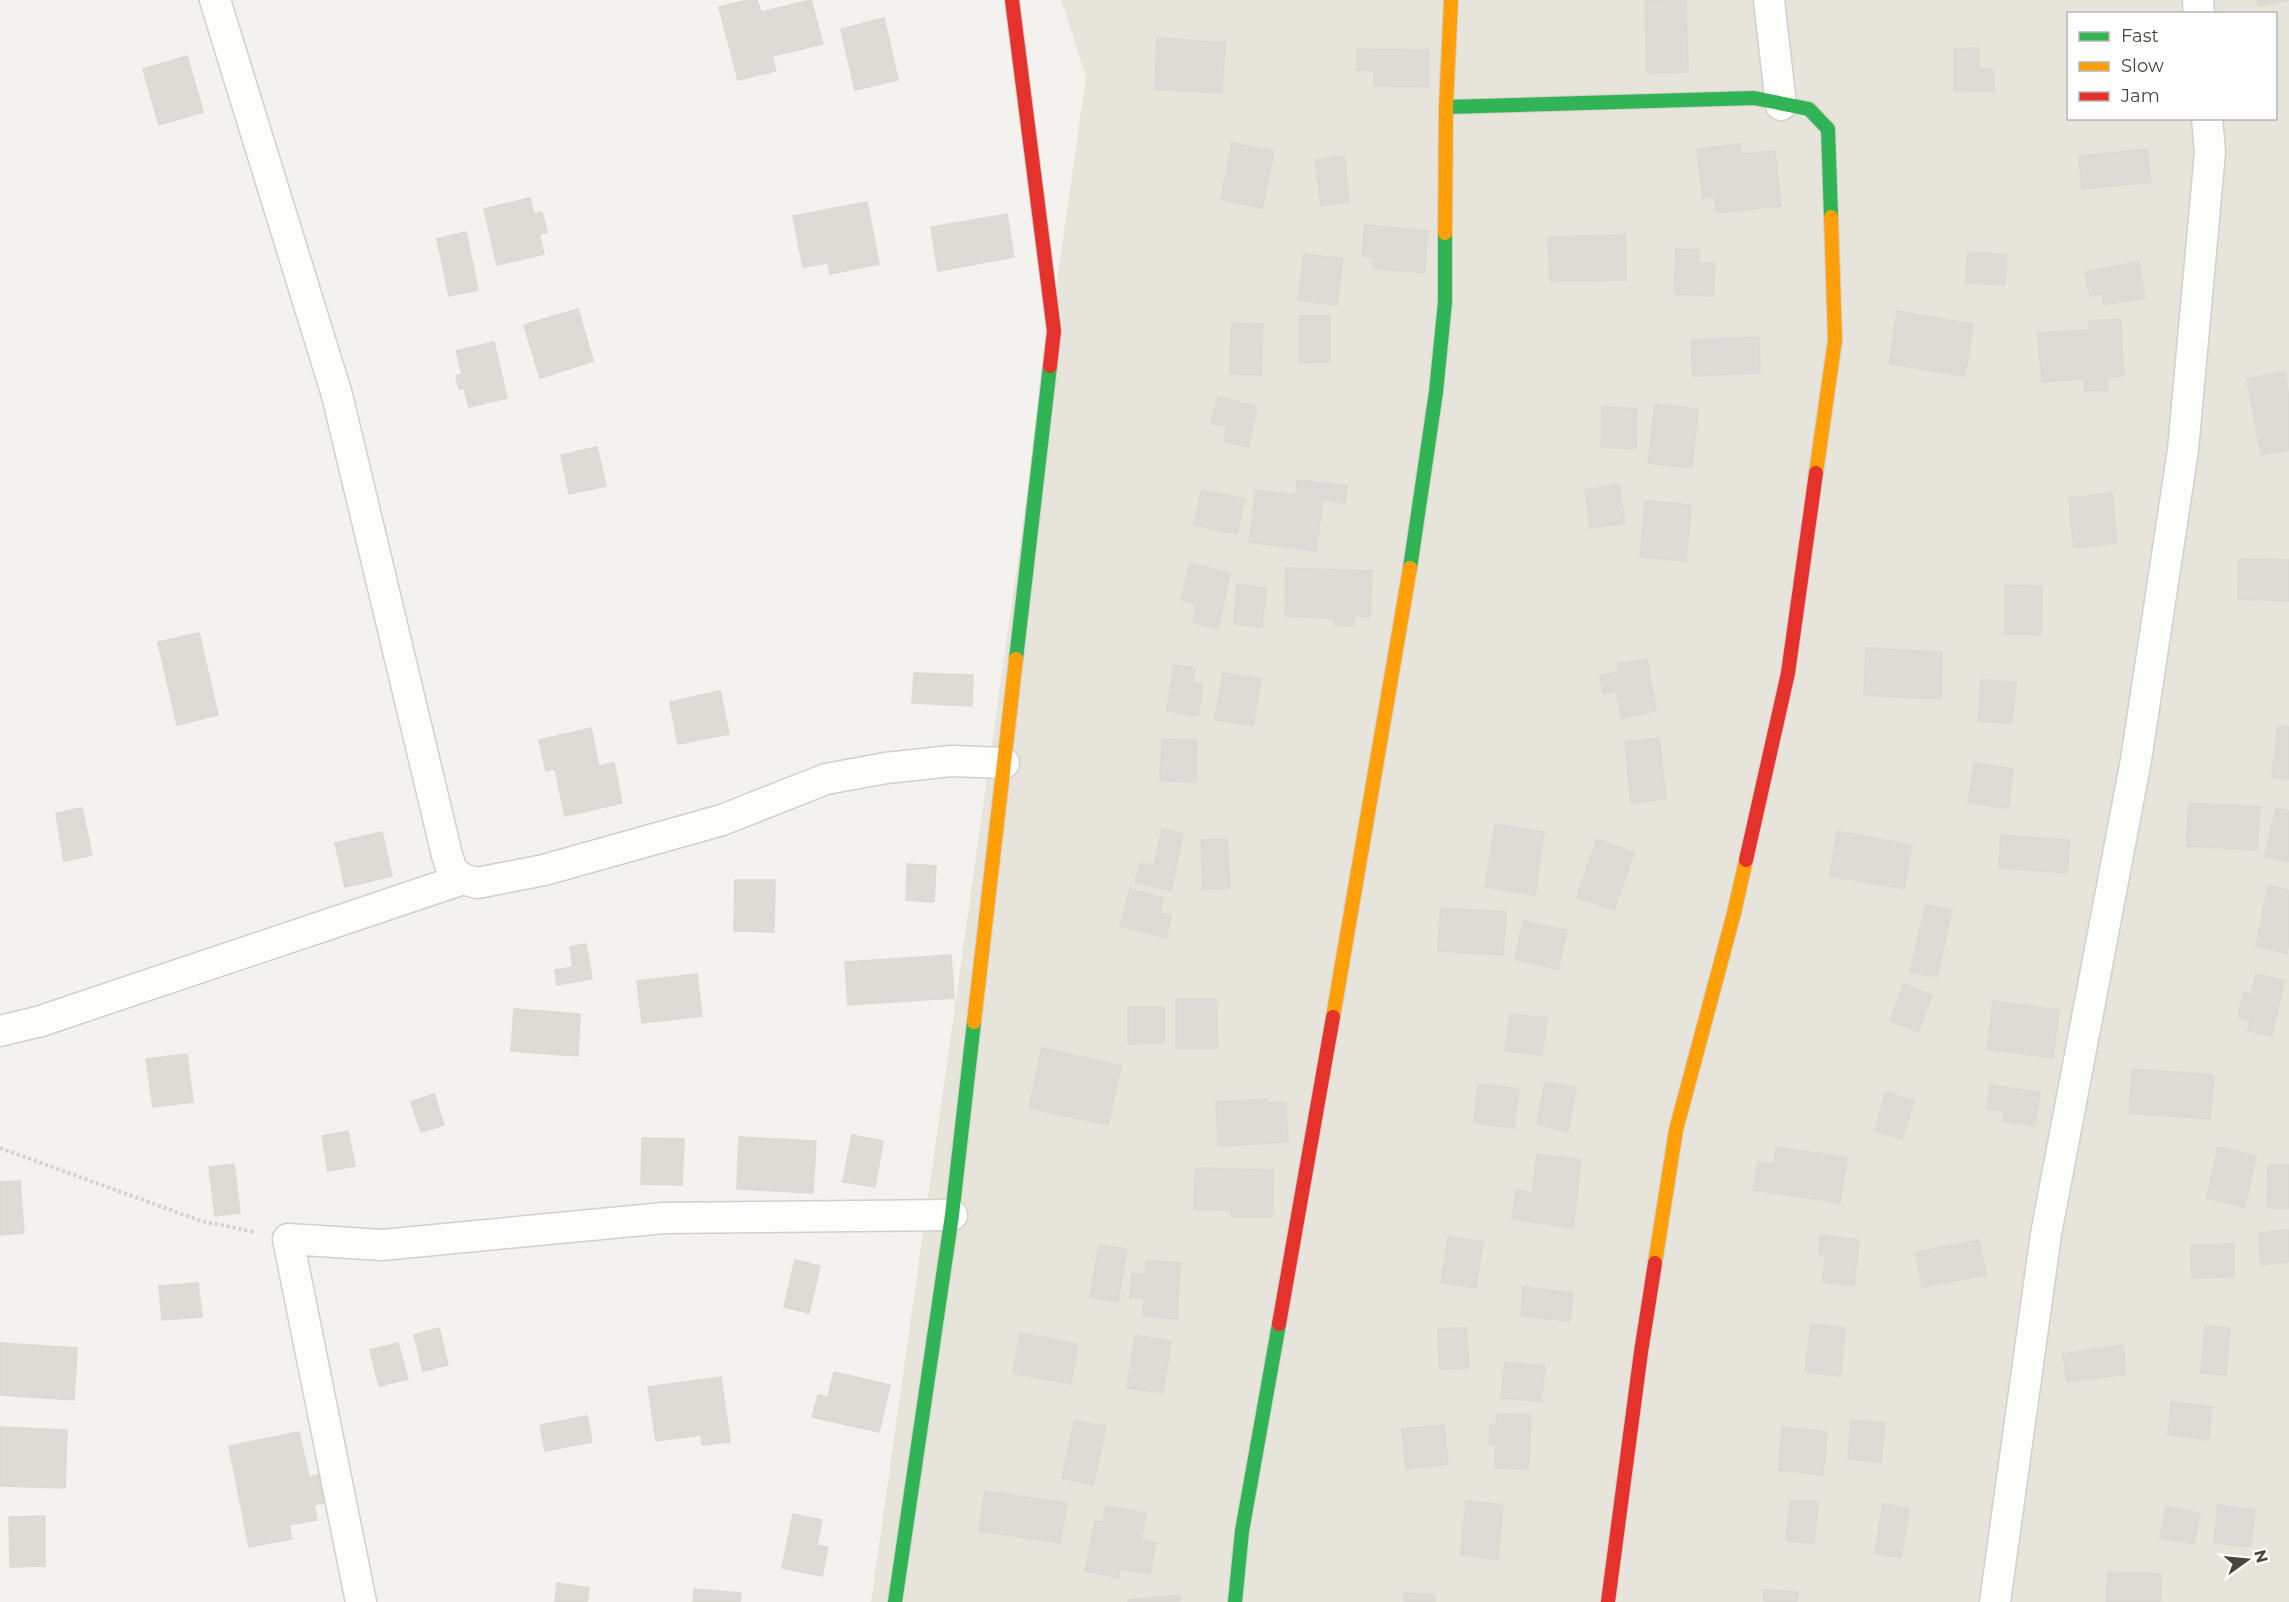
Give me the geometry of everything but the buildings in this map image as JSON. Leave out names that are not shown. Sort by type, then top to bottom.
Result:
[{"type":"street","points":[[215,0],[337,395],[452,871],[463,879],[477,883],[544,870],[722,820],[826,779],[886,768],[951,761],[1004,763]]},
{"type":"street","points":[[895,1602],[952,1215],[1054,331],[1012,0]]},
{"type":"street","points":[[1235,1602],[1242,1531],[1346,945],[1419,513],[1436,392],[1445,302],[1446,107],[1451,0]]},
{"type":"street","points":[[1769,0],[1781,105]]},
{"type":"street","points":[[1446,107],[1754,98],[1809,109],[1828,129],[1834,340],[1788,673],[1734,913],[1676,1130],[1641,1352],[1608,1602]]},
{"type":"street","points":[[1995,1602],[2046,1234],[2136,760],[2183,450],[2210,152],[2208,120]]},
{"type":"street","points":[[0,1031],[41,1021],[463,879]]},
{"type":"street","points":[[361,1602],[288,1239],[382,1245],[664,1218],[952,1215]]},
{"type":"path","points":[[0,1148],[201,1221],[288,1239]]},
{"type":"shaded area","points":[[1061,0],[2289,0],[2289,1602],[871,1602],[1086,76]]},
{"type":"traffic: fast","points":[[1446,107],[1754,98],[1809,109],[1828,129],[1831,217]]},
{"type":"traffic: fast","points":[[1410,568],[1436,392],[1445,302],[1445,233]]},
{"type":"traffic: fast","points":[[1016,659],[1050,366]]},
{"type":"traffic: fast","points":[[895,1602],[952,1215],[974,1022]]},
{"type":"traffic: fast","points":[[1235,1602],[1242,1531],[1279,1324]]},
{"type":"traffic: slow","points":[[1445,233],[1446,107],[1451,0]]},
{"type":"traffic: slow","points":[[1816,473],[1835,340],[1831,217]]},
{"type":"traffic: slow","points":[[1333,1017],[1410,568]]},
{"type":"traffic: slow","points":[[974,1022],[1016,659]]},
{"type":"traffic: slow","points":[[1655,1263],[1676,1130],[1746,860]]},
{"type":"traffic: jam","points":[[1012,0],[1054,331],[1050,366]]},
{"type":"traffic: jam","points":[[1746,860],[1788,673],[1816,473]]},
{"type":"traffic: jam","points":[[1279,1324],[1333,1017]]},
{"type":"traffic: jam","points":[[1608,1602],[1655,1263]]}]
